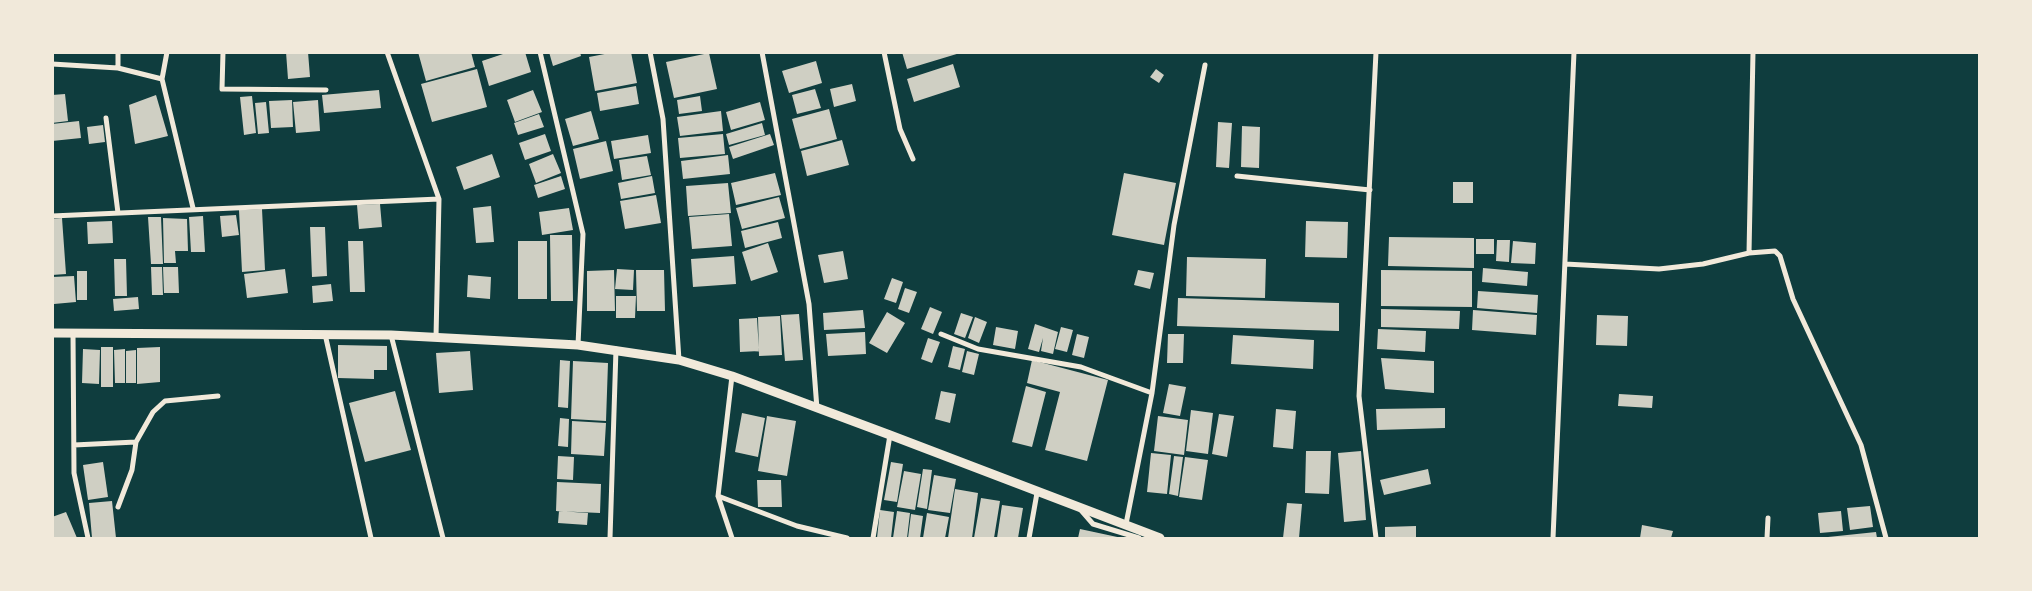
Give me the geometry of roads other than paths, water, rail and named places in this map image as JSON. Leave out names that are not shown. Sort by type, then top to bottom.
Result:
[{"type":"street","points":[[118,52],[118,68]]},
{"type":"street","points":[[168,52],[162,79],[194,208]]},
{"type":"street","points":[[223,52],[222,89],[326,90]]},
{"type":"street","points":[[386,52],[439,199],[436,337]]},
{"type":"street","points":[[540,52],[583,234],[578,345]]},
{"type":"street","points":[[650,52],[663,119],[679,360]]},
{"type":"street","points":[[762,52],[809,304],[817,409]]},
{"type":"street","points":[[884,52],[900,129],[913,159]]},
{"type":"street","points":[[1376,52],[1359,396],[1376,538]]},
{"type":"street","points":[[1552,538],[1574,52]]},
{"type":"street","points":[[1749,253],[1753,52]]},
{"type":"street","points":[[52,64],[118,68],[162,79]]},
{"type":"street","points":[[1126,524],[1152,392],[1174,225],[1205,65]]},
{"type":"street","points":[[106,118],[118,213]]},
{"type":"street","points":[[1237,176],[1370,190]]},
{"type":"street","points":[[52,216],[194,208],[439,199]]},
{"type":"street","points":[[1565,264],[1659,268],[1703,264],[1749,253],[1775,251],[1780,256],[1793,299],[1861,445],[1886,538]]},
{"type":"street","points":[[52,333],[391,335],[578,345],[616,349],[679,360],[732,376],[1160,538]]},
{"type":"street","points":[[73,333],[74,473],[88,538]]},
{"type":"street","points":[[325,334],[371,538]]},
{"type":"street","points":[[941,334],[978,348],[1081,367],[1152,392]]},
{"type":"street","points":[[391,335],[443,538]]},
{"type":"street","points":[[610,538],[616,349]]},
{"type":"street","points":[[732,376],[718,496],[732,538]]},
{"type":"street","points":[[118,507],[132,470],[136,442],[153,412],[165,401],[218,396]]},
{"type":"street","points":[[873,538],[890,435]]},
{"type":"street","points":[[74,445],[136,442]]},
{"type":"street","points":[[1029,538],[1037,493]]},
{"type":"street","points":[[718,496],[797,526],[847,538]]},
{"type":"street","points":[[1078,507],[1093,524],[1139,538]]},
{"type":"street","points":[[1767,538],[1768,518]]}]
